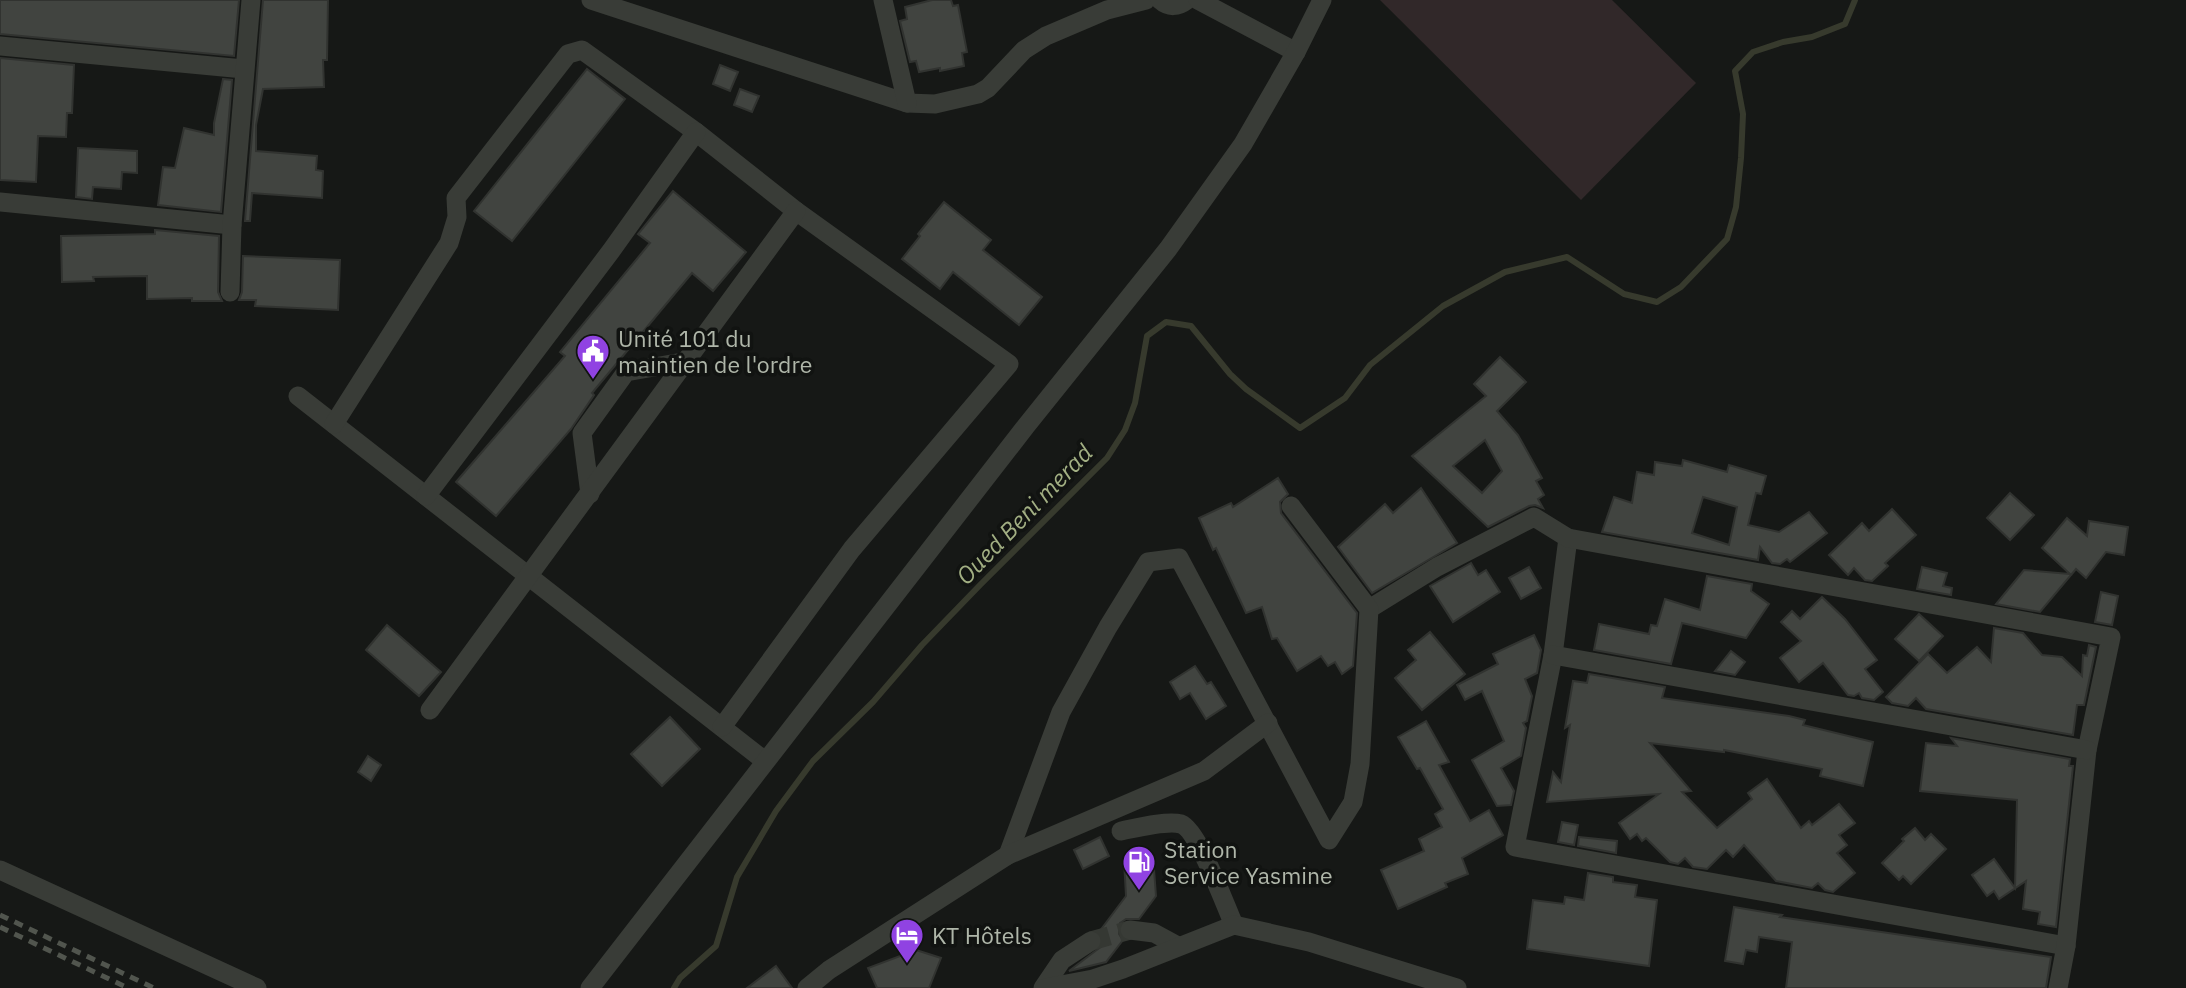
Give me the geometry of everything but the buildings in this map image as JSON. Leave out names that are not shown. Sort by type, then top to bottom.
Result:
[{"type":"street","points":[[230,292],[232,225],[251,0]]},
{"type":"street","points":[[591,0],[906,103],[936,104],[988,88],[1024,50],[1046,36],[1107,10],[1146,0]]},
{"type":"street","points":[[883,0],[906,103]]},
{"type":"street","points":[[1160,0],[1174,6],[1187,0]]},
{"type":"street","points":[[1198,0],[1296,52]]},
{"type":"street","points":[[590,988],[1026,426],[1168,248],[1243,144],[1296,52],[1322,0]]},
{"type":"street","points":[[0,46],[244,69]]},
{"type":"street","points":[[334,424],[449,243],[457,217],[456,198],[568,54],[582,50],[696,132],[796,211],[1009,364],[852,549],[723,727]]},
{"type":"street","points":[[426,495],[611,251],[696,132]]},
{"type":"street","points":[[0,202],[232,225]]},
{"type":"street","points":[[430,710],[796,211]]},
{"type":"street","points":[[590,494],[582,433],[626,372],[688,361]]},
{"type":"street","points":[[298,396],[765,761]]},
{"type":"street","points":[[1008,855],[1061,712],[1108,627],[1148,562],[1179,558],[1329,840],[1353,802],[1360,764],[1369,609],[1292,506]]},
{"type":"street","points":[[1369,609],[1437,567],[1534,517],[1568,538],[2111,636],[2087,750],[2066,946],[2058,988]]},
{"type":"street","points":[[1568,538],[1553,655],[1515,847],[2066,946]]},
{"type":"street","points":[[1553,655],[2087,750]]},
{"type":"street","points":[[807,988],[829,970],[1008,855],[1204,771],[1268,723]]},
{"type":"street","points":[[1121,831],[1174,823],[1186,827],[1197,839],[1234,925]]},
{"type":"street","points":[[0,870],[257,988]]},
{"type":"street","points":[[1044,988],[1107,974],[1234,925],[1309,942],[1457,988]]},
{"type":"street","points":[[1130,930],[1154,933],[1178,946]]},
{"type":"street","points":[[1044,988],[1062,960],[1091,942]]},
{"type":"shaded area","points":[[1380,0],[1612,0],[1696,83],[1581,200]]},
{"type":"waterway","name":"Oued Beni merad","points":[[674,988],[680,978],[716,946],[737,877],[776,811],[813,761],[873,702],[922,645],[981,584],[1107,458],[1125,430],[1135,403],[1147,336],[1166,322],[1191,326],[1230,374],[1246,389],[1300,428],[1345,398],[1370,365],[1443,306],[1505,272],[1567,257],[1624,294],[1657,302],[1681,287],[1727,239],[1736,207],[1741,158],[1743,114],[1735,71],[1753,52],[1783,42],[1812,37],[1845,24],[1855,0]]},
{"type":"tunnel","points":[[1091,941],[1130,930]]},
{"type":"railway","points":[[0,915],[154,988]]},
{"type":"railway","points":[[0,927],[128,988]]},
{"type":"place","name":"Unité 101 du maintien de l'ordre","points":[[593,381]]},
{"type":"place","name":"Station Service Yasmine","points":[[1139,892]]},
{"type":"place","name":"KT Hôtels","points":[[907,965]]}]
